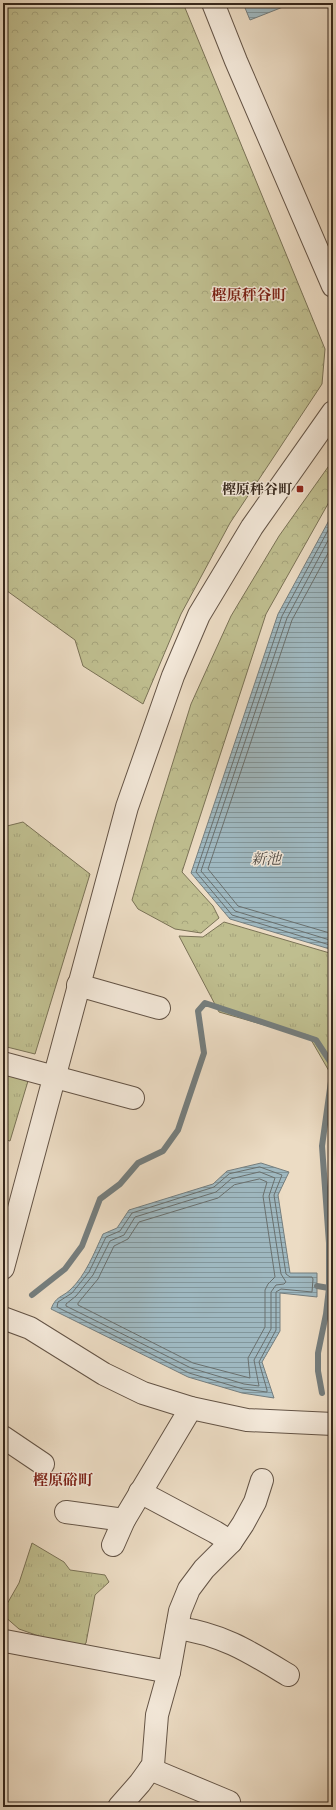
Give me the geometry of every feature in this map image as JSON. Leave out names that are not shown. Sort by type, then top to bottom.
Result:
[{"type":"street","points":[[213,3],[236,61],[333,286]]},
{"type":"street","points":[[3,1268],[126,807],[173,676],[199,615],[252,527],[333,412]]},
{"type":"street","points":[[78,985],[159,1008]]},
{"type":"street","points":[[3,1064],[133,1098]]},
{"type":"street","points":[[3,1318],[30,1328],[104,1374],[136,1390],[191,1408],[246,1420],[333,1424]]},
{"type":"street","points":[[113,1545],[124,1520],[191,1408]]},
{"type":"street","points":[[3,1437],[43,1464]]},
{"type":"street","points":[[131,1802],[153,1764],[157,1715],[170,1672],[180,1611],[189,1589],[204,1569],[231,1542],[255,1502],[262,1480]]},
{"type":"street","points":[[140,1492],[231,1542]]},
{"type":"street","points":[[66,1512],[124,1520]]},
{"type":"street","points":[[177,1628],[200,1631],[242,1647],[288,1675]]},
{"type":"street","points":[[5,1641],[170,1672]]},
{"type":"street","points":[[150,1769],[229,1802]]},
{"type":"green space","points":[[3,3],[183,3],[325,349],[322,384],[230,523],[181,614],[143,704],[83,666],[75,640],[3,588]]},
{"type":"green space","points":[[333,460],[333,495],[266,614],[182,872],[213,906],[219,918],[201,933],[175,929],[138,909],[132,900],[191,704],[231,616],[279,536]]},
{"type":"green space","points":[[23,822],[90,874],[35,1054],[3,1046],[3,827]]},
{"type":"green space","points":[[224,922],[333,954],[333,1068],[329,1071],[310,1038],[219,1012],[179,936],[203,937]]},
{"type":"green space","points":[[3,1073],[28,1081],[10,1141],[3,1139]]},
{"type":"green space","points":[[32,1543],[64,1562],[70,1570],[105,1575],[109,1582],[95,1595],[86,1643],[80,1648],[67,1646],[19,1629],[3,1615],[3,1611],[19,1583]]},
{"type":"water","points":[[243,3],[281,3],[283,7],[250,20]]},
{"type":"water","name":"新池","points":[[333,513],[333,950],[230,919],[191,873],[278,614]]},
{"type":"water","points":[[261,1163],[289,1172],[278,1195],[290,1273],[317,1273],[317,1297],[280,1293],[280,1331],[262,1362],[274,1398],[242,1393],[188,1377],[51,1309],[57,1299],[70,1290],[81,1278],[103,1234],[117,1228],[129,1210],[213,1184],[227,1171]]},
{"type":"waterway","points":[[32,1295],[65,1269],[82,1246],[100,1199],[120,1184],[138,1163],[163,1151],[178,1130],[204,1053],[198,1011],[205,1003],[316,1040],[333,1066]]},
{"type":"waterway","points":[[317,1286],[329,1288],[329,1243],[322,1146],[333,1067]]},
{"type":"waterway","points":[[322,1393],[318,1371],[318,1353],[326,1314],[329,1288]]},
{"type":"place","name":"樫原秤谷町","points":[[300,489]]},
{"type":"district","name":"樫原秤谷町","points":[[249,295]]},
{"type":"district","name":"樫原硲町","points":[[63,1480]]}]
